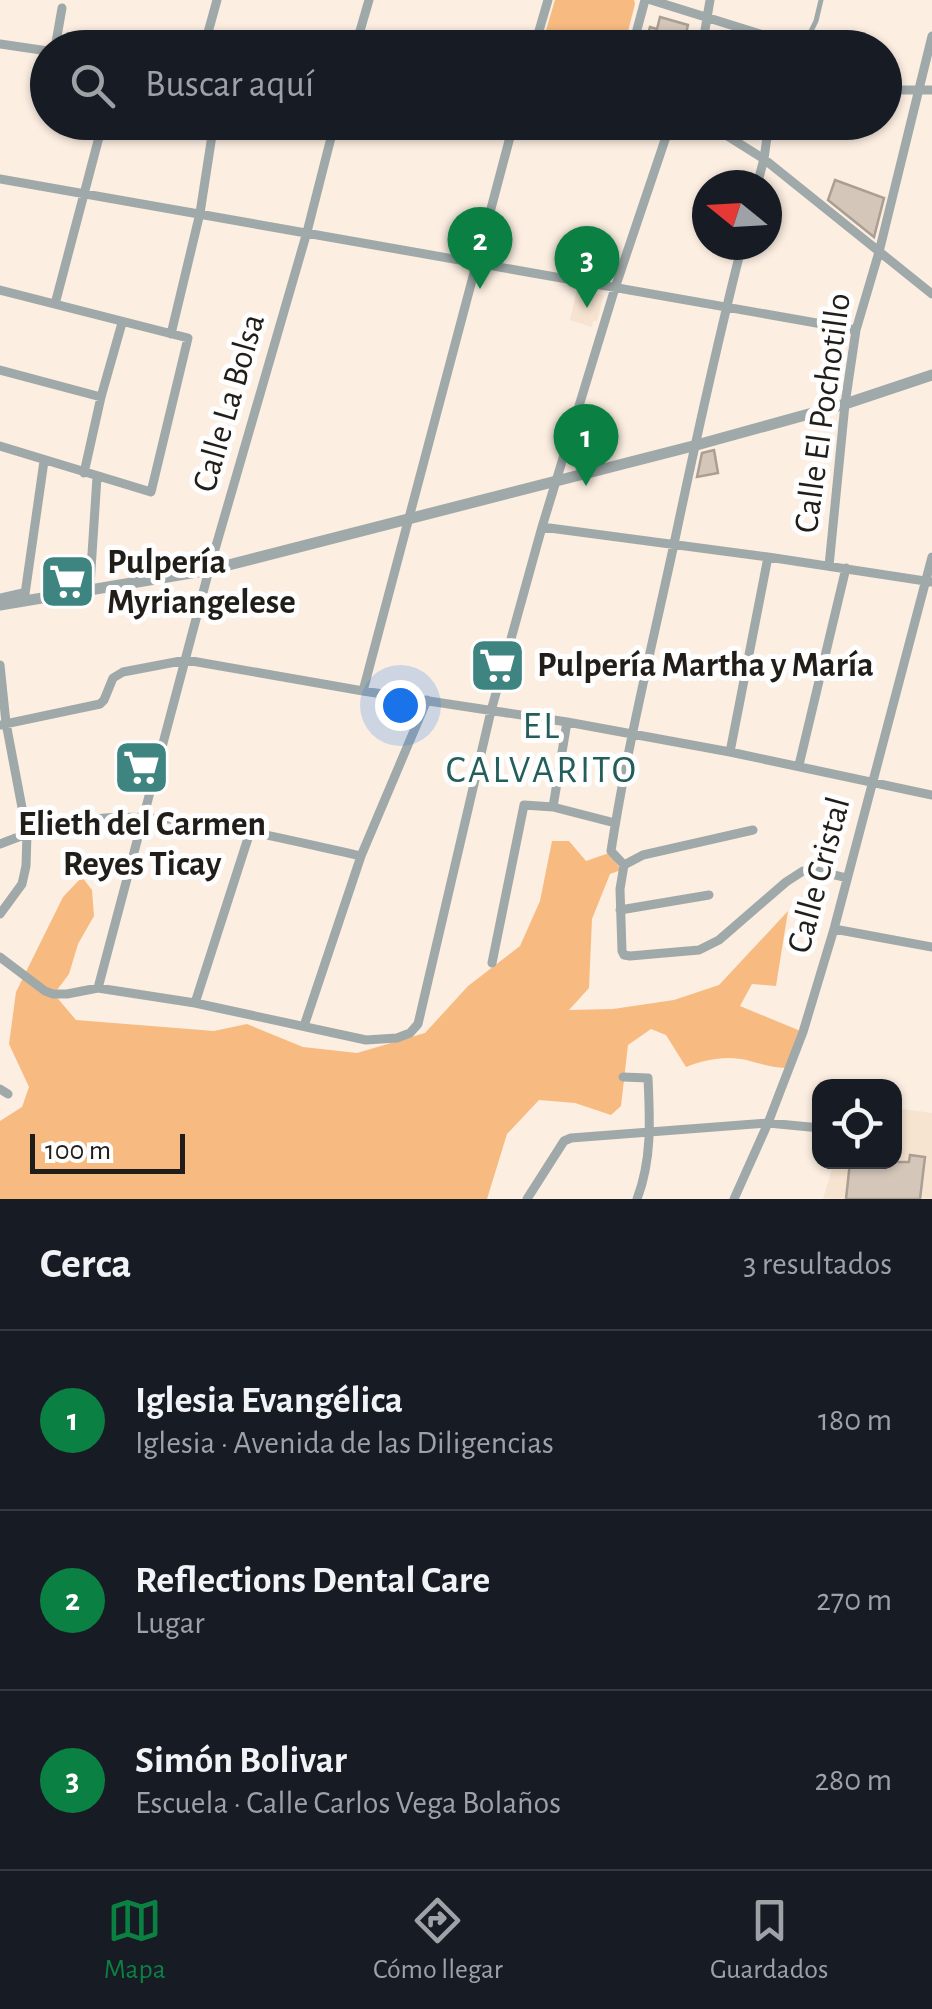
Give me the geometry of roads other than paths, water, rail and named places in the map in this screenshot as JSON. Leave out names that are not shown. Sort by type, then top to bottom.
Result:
[{"type":"street","points":[[208,30],[217,0]]},
{"type":"street","points":[[360,30],[368,0]]},
{"type":"street","points":[[539,30],[548,0]]},
{"type":"street","points":[[638,30],[648,0],[743,30]]},
{"type":"street","points":[[707,30],[710,0]]},
{"type":"street","points":[[58,30],[62,8]]},
{"type":"street","name":"Calle El Pochotillo","points":[[829,566],[856,330],[932,36]]},
{"type":"street","points":[[0,44],[30,48]]},
{"type":"street","points":[[902,90],[932,90]]},
{"type":"street","points":[[55,304],[99,140]]},
{"type":"street","points":[[171,334],[200,212],[211,140]]},
{"type":"street","name":"Calle La Bolsa","points":[[98,988],[209,570],[330,140]]},
{"type":"street","points":[[363,691],[509,140]]},
{"type":"street","points":[[0,957],[54,994],[98,988],[195,1003],[366,1040],[397,1038],[410,1033],[418,1024],[490,711],[614,288],[666,140]]},
{"type":"street","points":[[734,140],[764,159],[932,294]]},
{"type":"street","points":[[765,140],[766,144]]},
{"type":"street","points":[[761,170],[766,140]]},
{"type":"street","points":[[0,178],[856,330]]},
{"type":"street","points":[[624,865],[611,851],[631,734],[693,446],[738,260]]},
{"type":"street","points":[[0,290],[188,338],[150,492],[0,446]]},
{"type":"street","points":[[84,474],[122,323]]},
{"type":"street","points":[[0,370],[101,397]]},
{"type":"street","points":[[0,598],[209,570],[556,483],[845,404],[932,375]]},
{"type":"street","points":[[23,597],[44,461]]},
{"type":"street","points":[[40,593],[90,585],[97,477]]},
{"type":"street","points":[[542,527],[929,581]]},
{"type":"street","points":[[730,752],[768,557]]},
{"type":"street","name":"Calle Cristal","points":[[737,1198],[803,1032],[929,581],[932,557]]},
{"type":"street","points":[[799,765],[846,568]]},
{"type":"street","points":[[0,605],[23,597]]},
{"type":"street","points":[[3,724],[100,704],[113,678],[123,672],[186,660],[567,722],[799,765],[932,796]]},
{"type":"street","points":[[0,665],[3,724],[27,834],[22,884],[0,914]]},
{"type":"street","points":[[304,1026],[361,856],[427,700]]},
{"type":"street","points":[[554,808],[567,722]]},
{"type":"street","points":[[492,963],[523,807],[527,804],[554,808],[615,823]]},
{"type":"street","points":[[0,844],[66,822],[144,816],[250,832],[361,856]]},
{"type":"street","points":[[624,865],[643,856],[753,830]]},
{"type":"street","points":[[195,1003],[250,832]]},
{"type":"street","points":[[624,865],[620,888],[624,955],[699,950],[719,940],[802,870],[848,878]]},
{"type":"street","points":[[620,910],[709,895]]},
{"type":"street","points":[[834,929],[932,947]]},
{"type":"street","points":[[623,1077],[648,1078],[650,1133],[644,1181],[637,1199]]},
{"type":"street","points":[[527,1199],[564,1142],[578,1137],[768,1123],[812,1127]]},
{"type":"lane","points":[[812,30],[820,0]]},
{"type":"place","name":"Reflections Dental Care","points":[[480,289]]},
{"type":"place","name":"Simón Bolivar","points":[[587,308]]},
{"type":"place","name":"Iglesia Evangélica","points":[[586,486]]},
{"type":"place","name":"Pulpería Myriangelese","points":[[68,582]]},
{"type":"place","name":"Pulpería Martha y María","points":[[498,665]]},
{"type":"place","name":"Elieth del Carmen Reyes Ticay","points":[[142,768]]},
{"type":"district","name":"EL CALVARITO","points":[[542,749]]}]
